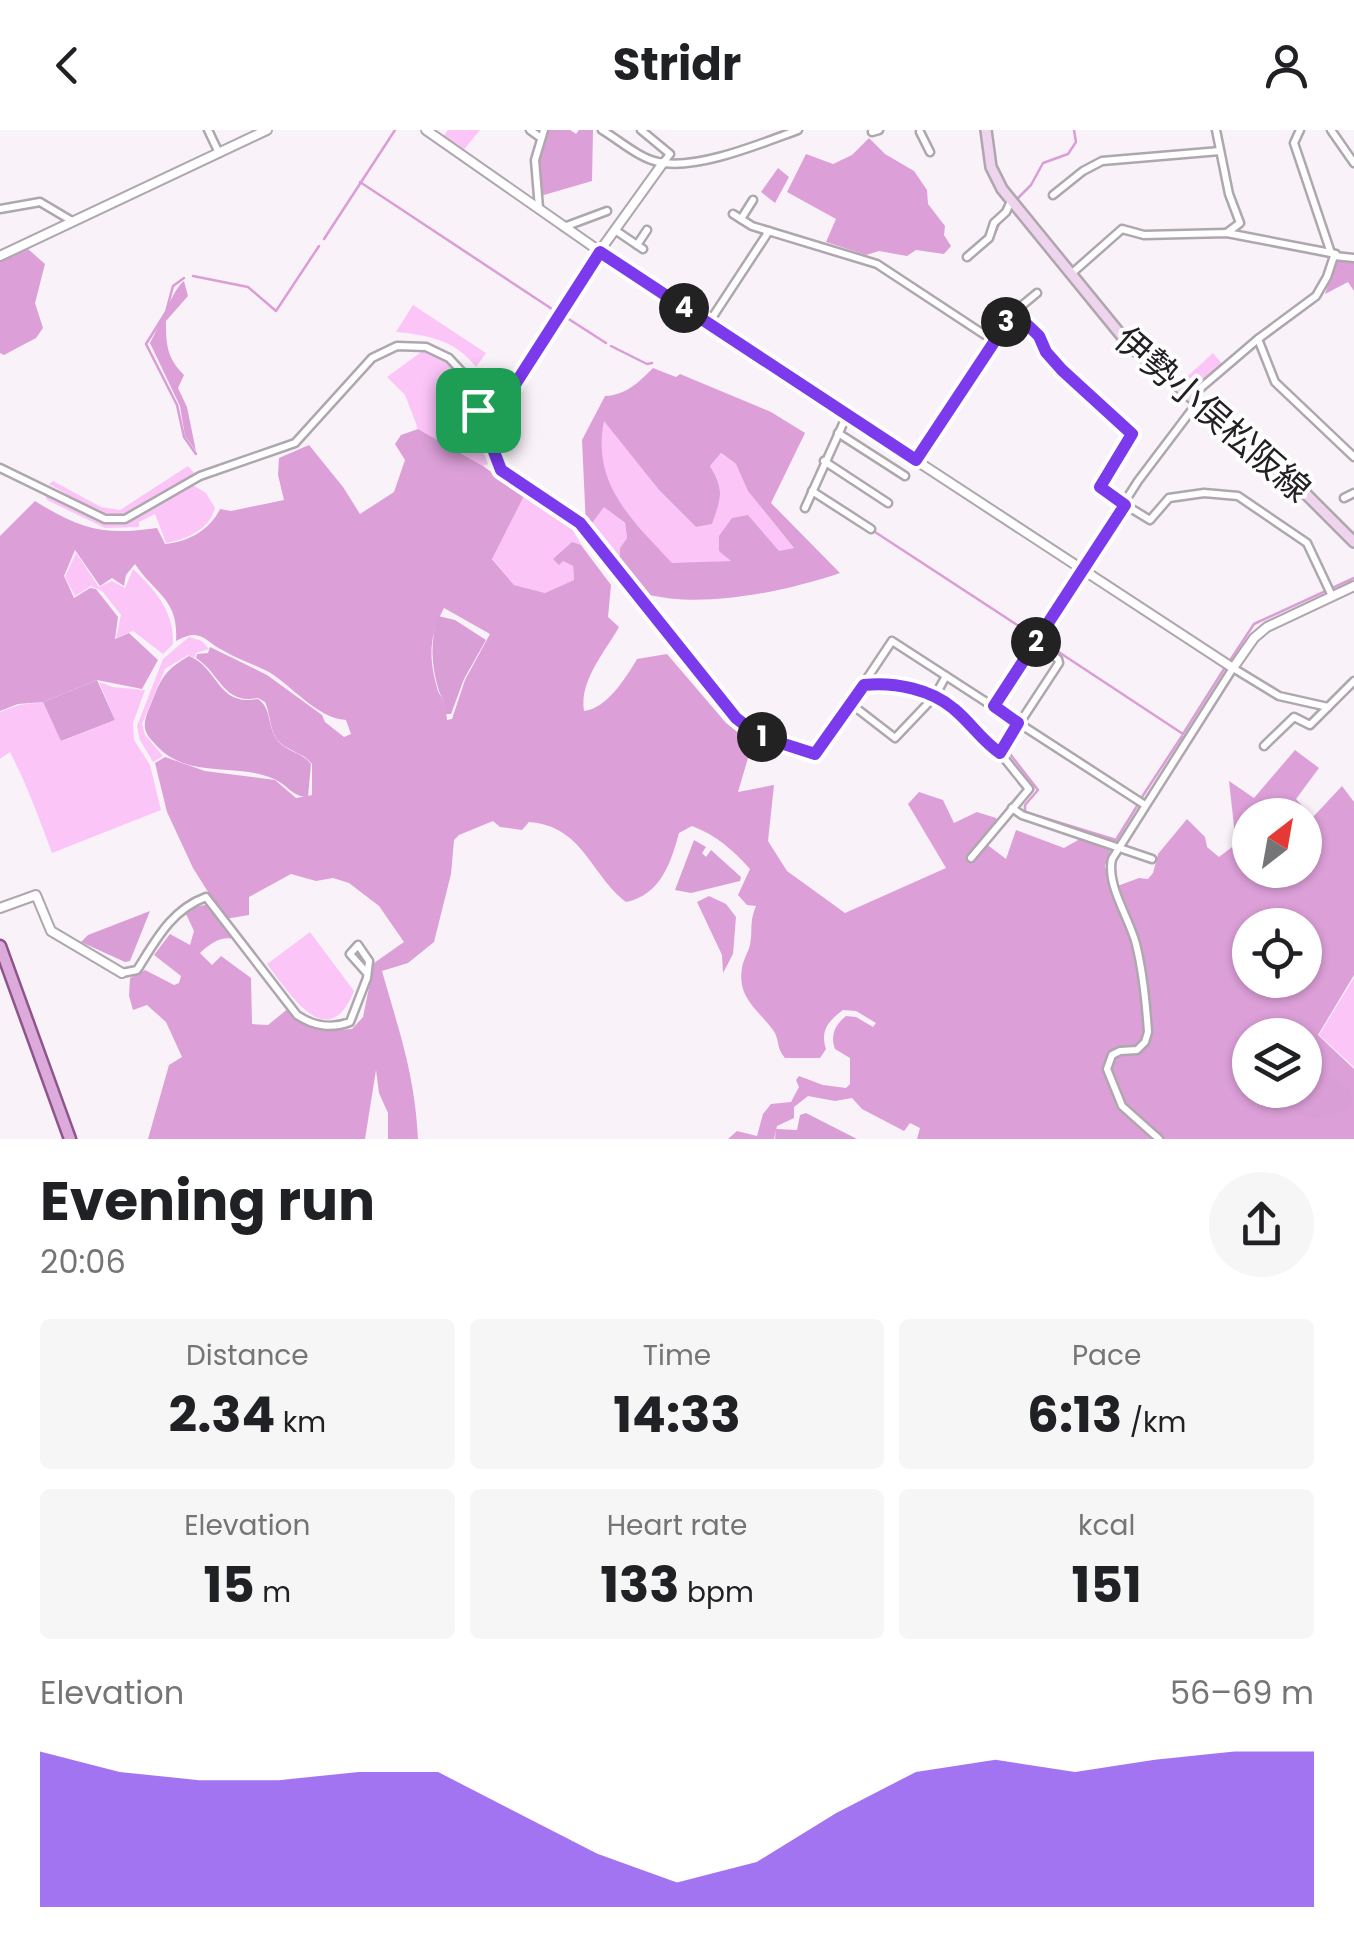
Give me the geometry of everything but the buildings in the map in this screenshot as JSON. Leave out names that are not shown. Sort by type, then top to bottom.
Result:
[{"type":"main road","name":"伊勢小俣松阪線","points":[[986,130],[991,167],[1011,200],[1130,346],[1300,488],[1354,542]]},
{"type":"main road","points":[[0,946],[70,1139]]},
{"type":"street","points":[[208,130],[219,153]]},
{"type":"street","points":[[0,256],[267,130]]},
{"type":"street","points":[[426,130],[600,252],[1232,668],[1279,696],[1328,707]]},
{"type":"street","points":[[530,130],[543,134],[535,160],[539,210]]},
{"type":"street","points":[[602,130],[643,156],[663,163],[706,159],[798,130]]},
{"type":"street","points":[[478,410],[498,402],[514,386],[600,252],[670,154],[641,130]]},
{"type":"street","points":[[1216,130],[1229,194],[1240,223],[1227,232]]},
{"type":"street","points":[[994,706],[1193,400],[1258,338],[1316,296],[1333,254],[1294,143],[1300,130]]},
{"type":"street","points":[[1331,130],[1354,163]]},
{"type":"street","points":[[921,131],[930,152]]},
{"type":"street","points":[[1052,195],[1102,161],[1220,150]]},
{"type":"street","points":[[741,219],[753,200]]},
{"type":"street","points":[[968,257],[989,238],[994,222],[1011,200]]},
{"type":"street","points":[[0,209],[40,202],[72,222]]},
{"type":"street","points":[[564,227],[606,211]]},
{"type":"street","points":[[733,214],[769,231],[878,264],[994,341]]},
{"type":"street","points":[[1070,275],[1122,229],[1144,235],[1227,232],[1354,258]]},
{"type":"street","points":[[615,230],[640,247],[647,230]]},
{"type":"street","points":[[708,324],[769,231]]},
{"type":"street","points":[[916,460],[1014,312],[1037,293]]},
{"type":"street","points":[[1014,312],[1039,336],[1046,352],[1062,370],[1132,434],[1100,487],[1150,520],[1168,498],[1204,493],[1238,496],[1307,543],[1330,592]]},
{"type":"street","points":[[1258,338],[1275,382],[1354,457]]},
{"type":"street","points":[[0,468],[105,519],[125,519],[200,476],[295,443],[372,358],[397,346],[426,347],[456,364],[464,374],[501,470],[580,523],[748,729],[759,736],[815,754],[892,642],[1146,805]]},
{"type":"street","points":[[805,508],[847,416]]},
{"type":"street","points":[[838,433],[905,476]]},
{"type":"street","points":[[824,462],[888,503]]},
{"type":"street","points":[[812,492],[870,529]]},
{"type":"street","points":[[1344,498],[1354,493]]},
{"type":"street","points":[[1159,1139],[1122,1106],[1107,1069],[1112,1055],[1137,1050],[1148,1032],[1137,949],[1110,864],[1254,638],[1330,592],[1354,586]]},
{"type":"street","points":[[1000,753],[1059,663],[1035,644]]},
{"type":"street","points":[[851,704],[895,738],[935,696],[946,676]]},
{"type":"street","points":[[1264,746],[1294,716],[1310,725],[1354,681]]},
{"type":"street","points":[[864,685],[890,682],[935,696],[954,708],[1000,753],[1028,787],[1028,792],[971,858]]},
{"type":"street","points":[[1012,808],[1022,816],[1152,859]]},
{"type":"street","points":[[0,908],[36,895],[51,931],[122,973],[137,970],[157,936],[183,908],[206,898],[297,1015],[310,1023],[328,1026],[350,1022],[366,972]]},
{"type":"shaded area","points":[[448,130],[480,130],[462,152],[442,138]]},
{"type":"shaded area","points":[[544,130],[570,130],[576,134],[579,130],[593,130],[592,181],[537,197],[535,160]]},
{"type":"shaded area","points":[[869,138],[885,154],[914,171],[927,190],[928,204],[945,226],[944,235],[951,246],[944,254],[916,250],[907,256],[879,251],[866,255],[826,242],[836,219],[787,192],[806,154],[833,164],[852,155]]},
{"type":"shaded area","points":[[778,168],[789,177],[775,203],[761,192]]},
{"type":"shaded area","points":[[28,249],[45,264],[35,303],[43,328],[36,338],[4,355],[0,353],[0,261]]},
{"type":"shaded area","points":[[1337,258],[1354,262],[1354,291],[1348,282],[1325,294]]},
{"type":"shaded area","points":[[184,281],[188,296],[166,321],[166,337],[171,357],[184,375],[178,388],[187,407],[196,451],[185,436],[180,406],[150,343]]},
{"type":"shaded area","points":[[413,305],[486,353],[476,367],[440,340],[396,332]]},
{"type":"shaded area","points":[[424,350],[461,375],[491,463],[483,466],[418,429],[405,395],[387,377]]},
{"type":"shaded area","points":[[1213,353],[1223,365],[1190,393],[1179,384]]},
{"type":"shaded area","points":[[653,368],[676,377],[680,374],[771,412],[805,433],[771,503],[840,573],[794,586],[717,599],[646,594],[619,563],[620,548],[627,538],[625,523],[604,507],[586,526],[582,440],[605,396],[625,391]],"holes":[[[604,421],[659,490],[696,527],[712,524],[720,495],[710,466],[721,453],[736,464],[748,491],[794,548],[779,551],[748,515],[732,518],[719,536],[719,551],[731,561],[672,563],[618,500],[604,464]]]},
{"type":"shaded area","points":[[604,420],[659,490],[696,527],[712,524],[715,515],[720,488],[710,466],[720,453],[736,464],[749,492],[794,548],[779,552],[748,515],[732,561],[672,564],[630,516],[609,482],[601,442]]},
{"type":"shaded area","points":[[418,429],[483,466],[524,496],[492,559],[514,585],[545,593],[574,580],[573,566],[563,561],[559,565],[553,559],[572,542],[581,545],[611,585],[608,617],[619,627],[589,678],[584,711],[608,699],[637,659],[667,654],[726,723],[753,741],[738,792],[774,785],[768,841],[787,871],[845,913],[946,868],[908,804],[919,792],[943,800],[954,823],[977,812],[996,818],[998,822],[985,843],[1006,859],[1016,830],[1064,848],[1080,839],[1111,848],[1105,866],[1112,888],[1139,878],[1148,879],[1158,854],[1187,819],[1219,857],[1232,847],[1232,888],[1322,888],[1322,807],[1342,786],[1354,802],[1354,975],[1322,1028],[1322,1018],[1232,1018],[1232,1108],[1322,1108],[1322,1039],[1354,1069],[1354,1139],[917,1139],[920,1128],[910,1123],[904,1131],[862,1109],[852,1098],[835,1101],[808,1096],[794,1107],[794,1118],[777,1126],[774,1139],[728,1139],[737,1131],[757,1136],[763,1114],[771,1104],[791,1102],[799,1087],[799,1076],[846,1088],[850,1084],[850,1058],[835,1049],[834,1031],[846,1016],[873,1027],[876,1023],[856,1011],[843,1010],[827,1027],[826,1049],[820,1058],[785,1058],[775,1033],[746,995],[741,978],[756,906],[747,905],[738,895],[750,869],[709,834],[692,826],[679,833],[663,876],[648,892],[626,902],[562,832],[529,822],[522,830],[500,827],[493,821],[454,840],[451,874],[434,942],[408,963],[382,971],[410,1074],[418,1139],[388,1139],[388,1113],[379,1093],[376,1070],[365,1139],[148,1139],[169,1065],[182,1057],[166,1022],[147,1005],[133,1010],[130,978],[145,970],[174,985],[179,983],[181,976],[154,955],[170,934],[190,945],[194,931],[186,914],[191,908],[209,904],[234,939],[220,940],[200,953],[212,965],[221,956],[251,978],[252,1024],[268,1025],[290,1007],[318,1027],[352,1029],[363,1017],[374,963],[404,942],[379,906],[349,883],[333,878],[316,881],[291,874],[249,897],[249,915],[225,919],[193,868],[167,812],[155,763],[165,757],[205,771],[275,780],[296,798],[312,795],[312,764],[279,742],[265,702],[229,692],[196,658],[197,654],[208,653],[210,647],[267,675],[322,715],[344,737],[351,734],[346,720],[314,707],[267,671],[197,635],[176,641],[170,606],[135,564],[126,575],[124,586],[112,578],[100,586],[75,550],[64,576],[74,598],[90,588],[96,589],[118,617],[115,639],[129,633],[158,660],[142,689],[97,680],[43,702],[18,704],[0,711],[0,536],[35,501],[93,528],[157,528],[165,544],[182,541],[204,529],[220,509],[231,511],[284,500],[278,475],[279,458],[309,445],[360,514],[394,492],[405,460],[395,444],[401,435]],"holes":[[[444,608],[490,634],[465,680],[452,719],[447,720],[432,657],[433,638]]]},
{"type":"shaded area","points":[[188,466],[195,474],[119,516],[96,511],[49,484],[53,481],[101,507],[120,510]]},
{"type":"shaded area","points":[[193,485],[206,493],[215,508],[212,516],[196,532],[166,543],[155,514],[139,522],[139,527],[105,528],[47,500],[45,495],[47,492],[113,524],[139,517]]},
{"type":"shaded area","points":[[524,496],[572,529],[582,546],[563,561],[573,566],[574,580],[545,593],[514,585],[492,558]]},
{"type":"shaded area","points":[[604,506],[625,524],[627,538],[620,548],[619,563],[589,527]]},
{"type":"shaded area","points":[[76,553],[99,587],[112,581],[125,588],[133,569],[149,585],[162,602],[173,632],[173,644],[163,654],[133,631],[116,638],[121,615],[102,591],[91,586],[75,596],[65,577]]},
{"type":"shaded area","points":[[438,616],[455,620],[486,640],[464,679],[451,714],[446,714],[433,662]]},
{"type":"shaded area","points":[[189,637],[202,641],[209,649],[196,653],[195,658],[188,655],[165,669],[142,724],[145,735],[163,756],[153,762],[137,726],[163,659]]},
{"type":"shaded area","points":[[189,656],[207,669],[226,692],[263,703],[278,741],[311,764],[308,797],[259,774],[182,763],[152,741],[145,721],[156,692],[167,673]]},
{"type":"shaded area","points":[[97,680],[115,720],[61,741],[43,702]]},
{"type":"shaded area","points":[[99,682],[145,690],[133,723],[134,740],[150,765],[161,810],[52,853],[10,752],[0,759],[0,712],[43,702],[62,741],[115,720]]},
{"type":"shaded area","points":[[1295,750],[1319,768],[1297,798],[1254,798]]},
{"type":"shaded area","points":[[1229,781],[1254,798],[1232,798],[1232,808]]},
{"type":"shaded area","points":[[694,840],[706,847],[702,853],[706,857],[711,850],[741,877],[740,881],[691,893],[675,890]]},
{"type":"shaded area","points":[[709,896],[726,904],[736,917],[733,954],[723,973],[722,955],[697,902]]},
{"type":"shaded area","points":[[150,911],[130,961],[81,942],[88,935]]},
{"type":"shaded area","points":[[310,932],[354,991],[344,1010],[333,1018],[321,1019],[309,1013],[267,964]]},
{"type":"shaded area","points":[[1354,978],[1354,1067],[1322,1038],[1322,1030]]},
{"type":"shaded area","points":[[1322,1070],[1348,1088],[1353,1099],[1346,1110],[1325,1117],[1307,1117],[1293,1109],[1322,1108]]},
{"type":"shaded area","points":[[806,1113],[857,1139],[775,1139],[776,1129],[797,1130],[800,1115]]},
{"type":"waterway","points":[[324,239],[395,130]]},
{"type":"waterway","points":[[1017,199],[1031,185],[1043,163],[1068,154],[1076,142],[1074,130]]},
{"type":"waterway","points":[[360,182],[555,311]]},
{"type":"waterway","points":[[993,237],[1000,222]]},
{"type":"waterway","points":[[193,276],[248,287],[276,311],[319,246]]},
{"type":"waterway","points":[[184,278],[173,286],[166,312],[146,344],[177,405],[184,437],[196,454]]},
{"type":"waterway","points":[[564,316],[606,343]]},
{"type":"waterway","points":[[611,346],[652,363]]},
{"type":"waterway","points":[[875,532],[1034,636]]},
{"type":"waterway","points":[[1231,659],[1254,624],[1354,578]]},
{"type":"waterway","points":[[1042,641],[1183,734],[1224,669]]},
{"type":"waterway","points":[[1142,797],[1182,736]]},
{"type":"waterway","points":[[1016,739],[1010,754],[1038,790],[1025,805],[1025,812],[1116,840],[1137,806]]},
{"type":"route","points":[[600,252],[916,460],[1014,312],[1039,336],[1046,352],[1062,370],[1132,436],[1100,485],[1125,505],[994,706],[1018,723],[1000,753],[954,708],[935,696],[890,682],[864,685],[815,754],[759,736],[742,725],[580,523],[501,470],[478,410],[498,402],[514,386],[600,252]]}]
